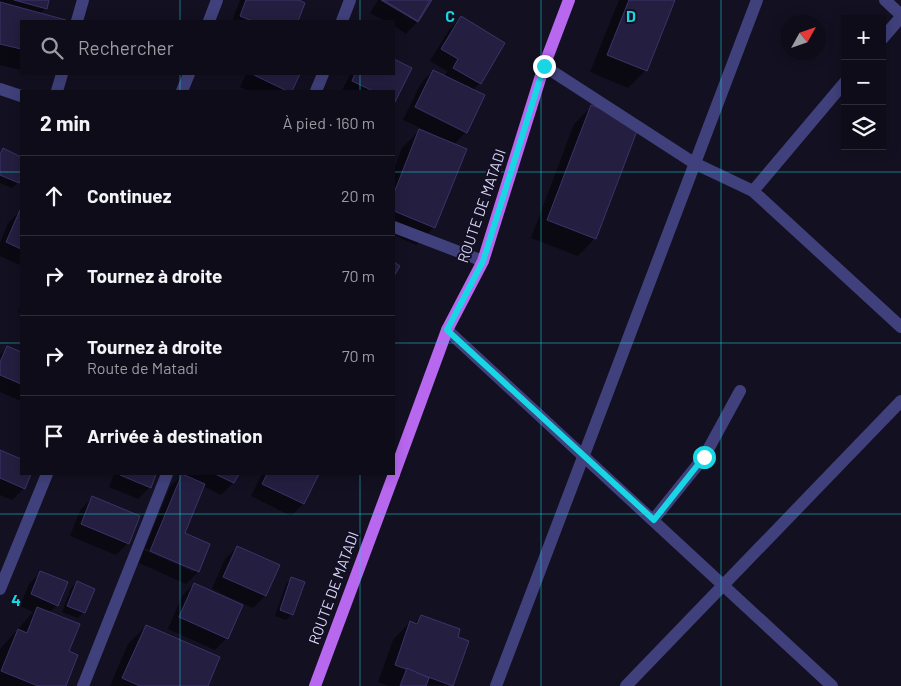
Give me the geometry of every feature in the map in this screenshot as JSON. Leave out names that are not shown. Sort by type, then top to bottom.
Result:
[{"type":"main road","name":"ROUTE DE MATADI","points":[[395,471],[447,330],[483,261],[544,66],[569,0]]},
{"type":"main road","name":"ROUTE DE MATADI","points":[[315,686],[394,475]]},
{"type":"street","points":[[77,20],[83,0]]},
{"type":"street","points":[[209,20],[217,0]]},
{"type":"street","points":[[342,20],[350,0]]},
{"type":"street","points":[[496,686],[585,457],[694,163],[757,0]]},
{"type":"street","points":[[885,0],[901,16],[886,34]]},
{"type":"street","points":[[544,66],[694,163],[753,192],[901,327]]},
{"type":"street","points":[[56,90],[62,75]]},
{"type":"street","points":[[182,90],[189,75]]},
{"type":"street","points":[[316,90],[323,75]]},
{"type":"street","points":[[753,192],[841,87]]},
{"type":"street","points":[[0,89],[20,96]]},
{"type":"street","points":[[395,228],[483,261]]},
{"type":"street","points":[[447,330],[832,686]]},
{"type":"street","points":[[654,520],[704,457],[740,391]]},
{"type":"street","points":[[626,686],[901,401]]},
{"type":"street","points":[[0,589],[47,475]]},
{"type":"street","points":[[83,686],[167,475]]},
{"type":"building","points":[[14,0],[49,0],[47,9]]},
{"type":"building","points":[[246,0],[299,0],[305,3],[298,20],[250,20],[240,16]]},
{"type":"building","points":[[381,0],[432,0],[418,22]]},
{"type":"building","points":[[383,0],[430,0],[418,21]]},
{"type":"building","points":[[629,0],[675,0],[647,71],[607,55]]},
{"type":"building","points":[[0,2],[66,20],[20,20],[20,49],[0,44]]},
{"type":"building","points":[[461,16],[505,43],[481,84],[453,68],[458,59],[441,49]]},
{"type":"building","points":[[395,60],[412,68],[395,102],[395,90],[371,90],[352,81],[355,75],[395,75]]},
{"type":"building","points":[[433,70],[485,95],[467,133],[415,107]]},
{"type":"building","points":[[254,75],[300,75],[292,90],[285,90]]},
{"type":"building","points":[[591,105],[640,123],[596,239],[547,220]]},
{"type":"building","points":[[419,129],[467,149],[435,228],[395,211],[395,190]]},
{"type":"building","points":[[3,148],[20,156],[19,183],[0,175],[0,155]]},
{"type":"building","points":[[20,210],[20,249],[6,242]]},
{"type":"building","points":[[395,263],[400,266],[395,274]]},
{"type":"building","points":[[7,346],[20,352],[20,384],[0,375],[0,362]]},
{"type":"building","points":[[0,450],[20,459],[20,475],[31,475],[25,489],[0,478]]},
{"type":"building","points":[[120,475],[156,475],[151,488]]},
{"type":"building","points":[[182,475],[205,484],[185,533],[210,544],[199,572],[150,551]]},
{"type":"building","points":[[217,475],[238,475],[234,483]]},
{"type":"building","points":[[266,475],[318,475],[304,504],[262,484]]},
{"type":"building","points":[[92,496],[140,516],[129,544],[81,524]]},
{"type":"building","points":[[237,546],[280,565],[266,596],[223,577]]},
{"type":"building","points":[[40,571],[68,582],[58,606],[31,594]]},
{"type":"building","points":[[291,577],[305,582],[293,615],[280,610]]},
{"type":"building","points":[[77,581],[95,589],[85,613],[67,606]]},
{"type":"building","points":[[194,583],[243,605],[228,639],[179,617]]},
{"type":"building","points":[[37,607],[80,624],[69,651],[78,655],[66,686],[38,686],[1,671],[18,629],[27,633]]},
{"type":"building","points":[[421,615],[460,629],[458,637],[469,641],[453,686],[395,665],[410,621],[417,624]]},
{"type":"building","points":[[146,625],[220,657],[208,686],[140,686],[122,678]]},
{"type":"building","points":[[407,668],[429,678],[426,686],[400,686]]},
{"type":"route","points":[[544,66],[483,261],[447,330],[654,520],[704,457]]}]
